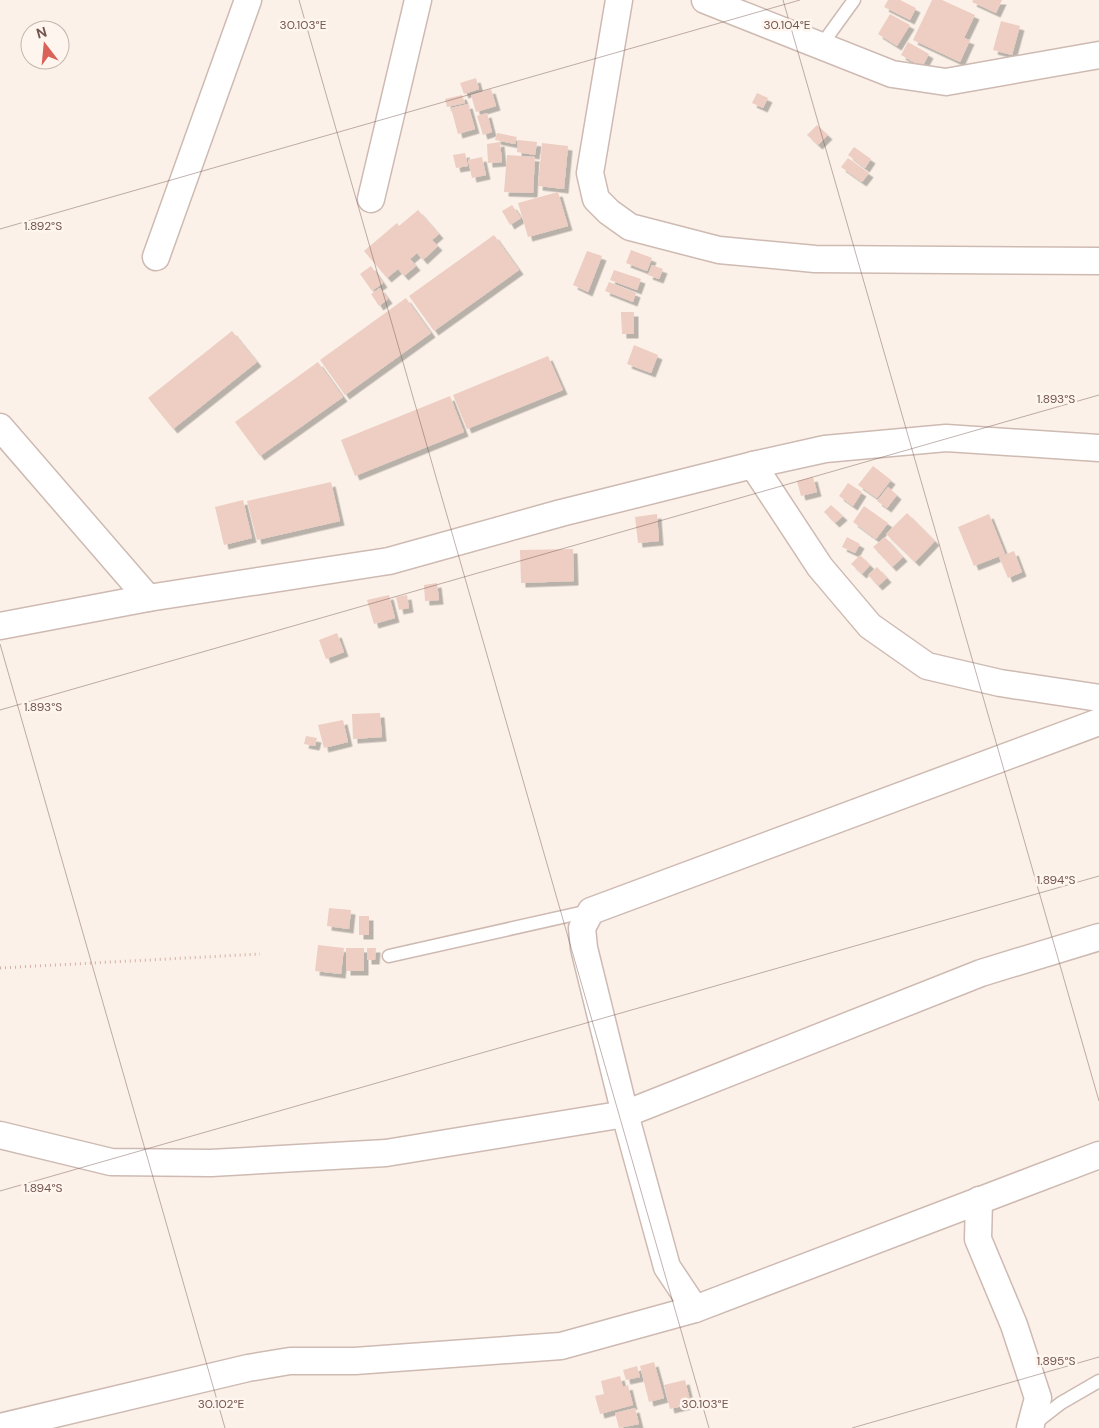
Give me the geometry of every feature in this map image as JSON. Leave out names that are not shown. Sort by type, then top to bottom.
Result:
[{"type":"street","points":[[156,257],[248,0]]},
{"type":"street","points":[[371,199],[418,0]]},
{"type":"street","points":[[619,0],[590,173],[596,199],[609,212],[630,227],[719,250],[815,259],[1099,261]]},
{"type":"street","points":[[704,0],[892,74],[946,82],[1099,55]]},
{"type":"street","points":[[0,427],[148,598]]},
{"type":"street","points":[[0,626],[148,598],[389,562],[562,513],[825,449],[946,438],[1099,448]]},
{"type":"street","points":[[753,465],[820,567],[870,626],[927,666],[1000,683],[1099,698]]},
{"type":"street","points":[[695,1309],[667,1267],[624,1114],[584,948],[582,928],[591,911],[1099,722]]},
{"type":"street","points":[[0,1135],[111,1162],[211,1163],[386,1153],[624,1114],[981,973],[1099,937]]},
{"type":"street","points":[[0,1427],[248,1368],[290,1361],[356,1361],[561,1346],[695,1309],[1099,1155]]},
{"type":"street","points":[[979,1200],[978,1239],[1014,1325],[1038,1398],[1030,1428]]},
{"type":"lane","points":[[820,47],[854,0]]},
{"type":"lane","points":[[389,956],[591,911]]},
{"type":"lane","points":[[1030,1428],[1061,1403],[1099,1382]]},
{"type":"path","points":[[0,968],[260,954]]},
{"type":"building","points":[[888,0],[900,0],[916,8],[910,20],[884,7]]},
{"type":"building","points":[[932,0],[942,0],[975,15],[964,38],[970,40],[960,62],[913,40]]},
{"type":"building","points":[[973,0],[1002,0],[996,13],[972,2]]},
{"type":"building","points":[[890,14],[910,25],[897,46],[878,34]]},
{"type":"building","points":[[1001,21],[1020,26],[1012,55],[993,50]]},
{"type":"building","points":[[908,42],[929,54],[922,67],[901,55]]},
{"type":"building","points":[[476,78],[479,89],[464,94],[460,83]]},
{"type":"building","points":[[491,89],[496,106],[476,112],[471,95]]},
{"type":"building","points":[[757,93],[768,98],[763,108],[752,103]]},
{"type":"building","points":[[462,95],[465,103],[447,107],[445,99]]},
{"type":"building","points":[[468,104],[475,129],[458,134],[451,108]]},
{"type":"building","points":[[487,113],[492,132],[483,135],[477,116]]},
{"type":"building","points":[[817,125],[828,135],[818,145],[807,135]]},
{"type":"building","points":[[497,133],[517,137],[515,144],[495,140]]},
{"type":"building","points":[[518,140],[537,142],[535,155],[517,152]]},
{"type":"building","points":[[500,142],[502,162],[488,163],[487,144]]},
{"type":"building","points":[[542,143],[568,146],[564,189],[538,186]]},
{"type":"building","points":[[854,147],[871,159],[865,168],[848,155]]},
{"type":"building","points":[[465,153],[468,166],[456,168],[453,155]]},
{"type":"building","points":[[507,155],[535,157],[533,193],[504,192]]},
{"type":"building","points":[[482,157],[486,175],[472,178],[468,160]]},
{"type":"building","points":[[848,158],[869,173],[862,182],[841,167]]},
{"type":"building","points":[[558,192],[568,226],[528,237],[518,203]]},
{"type":"building","points":[[512,205],[521,218],[510,225],[502,211]]},
{"type":"building","points":[[418,210],[439,234],[432,240],[438,246],[423,260],[417,253],[410,259],[416,266],[404,276],[398,269],[387,278],[364,251],[397,223],[399,226]]},
{"type":"building","points":[[494,235],[519,270],[434,331],[409,296]]},
{"type":"building","points":[[631,250],[652,258],[647,271],[626,263]]},
{"type":"building","points":[[587,251],[602,256],[588,292],[573,285]]},
{"type":"building","points":[[652,265],[663,269],[659,279],[648,275]]},
{"type":"building","points":[[371,266],[383,283],[372,291],[360,274]]},
{"type":"building","points":[[614,270],[641,279],[637,290],[610,280]]},
{"type":"building","points":[[609,282],[636,293],[633,302],[605,291]]},
{"type":"building","points":[[380,288],[388,299],[379,306],[371,294]]},
{"type":"building","points":[[406,298],[431,333],[345,395],[320,360]]},
{"type":"building","points":[[621,312],[634,312],[634,334],[622,334]]},
{"type":"building","points":[[232,331],[257,362],[173,429],[148,398]]},
{"type":"building","points":[[634,345],[658,355],[651,373],[627,364]]},
{"type":"building","points":[[548,356],[563,390],[467,429],[453,395]]},
{"type":"building","points":[[318,362],[343,397],[260,456],[235,422]]},
{"type":"building","points":[[450,396],[464,432],[355,476],[341,440]]},
{"type":"building","points":[[873,466],[891,480],[877,498],[858,485]]},
{"type":"building","points":[[813,477],[817,492],[801,496],[797,481]]},
{"type":"building","points":[[331,482],[340,521],[257,540],[247,501]]},
{"type":"building","points":[[848,483],[862,492],[853,506],[839,496]]},
{"type":"building","points":[[888,487],[897,495],[887,508],[877,501]]},
{"type":"building","points":[[243,500],[252,538],[224,545],[215,507]]},
{"type":"building","points":[[831,505],[843,516],[835,523],[824,512]]},
{"type":"building","points":[[864,506],[888,523],[876,539],[853,522]]},
{"type":"building","points":[[907,513],[935,541],[915,562],[886,534]]},
{"type":"building","points":[[657,514],[659,541],[638,543],[635,517]]},
{"type":"building","points":[[989,514],[1005,554],[974,566],[958,527]]},
{"type":"building","points":[[847,537],[860,544],[855,553],[842,547]]},
{"type":"building","points":[[885,537],[903,557],[892,567],[873,547]]},
{"type":"building","points":[[573,549],[574,581],[521,583],[520,550]]},
{"type":"building","points":[[1014,551],[1022,572],[1008,578],[999,557]]},
{"type":"building","points":[[860,555],[870,565],[862,574],[851,564]]},
{"type":"building","points":[[877,567],[887,578],[878,586],[868,575]]},
{"type":"building","points":[[437,583],[439,600],[425,601],[424,585]]},
{"type":"building","points":[[389,595],[395,618],[374,624],[367,600]]},
{"type":"building","points":[[407,595],[409,608],[399,610],[396,597]]},
{"type":"building","points":[[337,633],[344,652],[326,659],[319,640]]},
{"type":"building","points":[[380,713],[382,737],[353,739],[352,714]]},
{"type":"building","points":[[343,720],[348,742],[324,748],[318,725]]},
{"type":"building","points":[[306,736],[317,738],[315,746],[304,744]]},
{"type":"building","points":[[329,908],[351,910],[349,929],[327,926]]},
{"type":"building","points":[[359,916],[369,916],[369,935],[359,935]]},
{"type":"building","points":[[318,945],[344,948],[341,974],[315,971]]},
{"type":"building","points":[[346,948],[364,948],[364,971],[346,971]]},
{"type":"building","points":[[367,948],[376,948],[375,960],[367,960]]},
{"type":"building","points":[[654,1362],[664,1398],[649,1402],[640,1366]]},
{"type":"building","points":[[637,1366],[640,1377],[626,1380],[623,1370]]},
{"type":"building","points":[[620,1376],[623,1387],[628,1385],[633,1405],[600,1414],[595,1396],[604,1394],[601,1381]]},
{"type":"building","points":[[685,1380],[691,1404],[670,1409],[664,1385]]},
{"type":"building","points":[[635,1408],[639,1424],[619,1428],[615,1413]]}]
